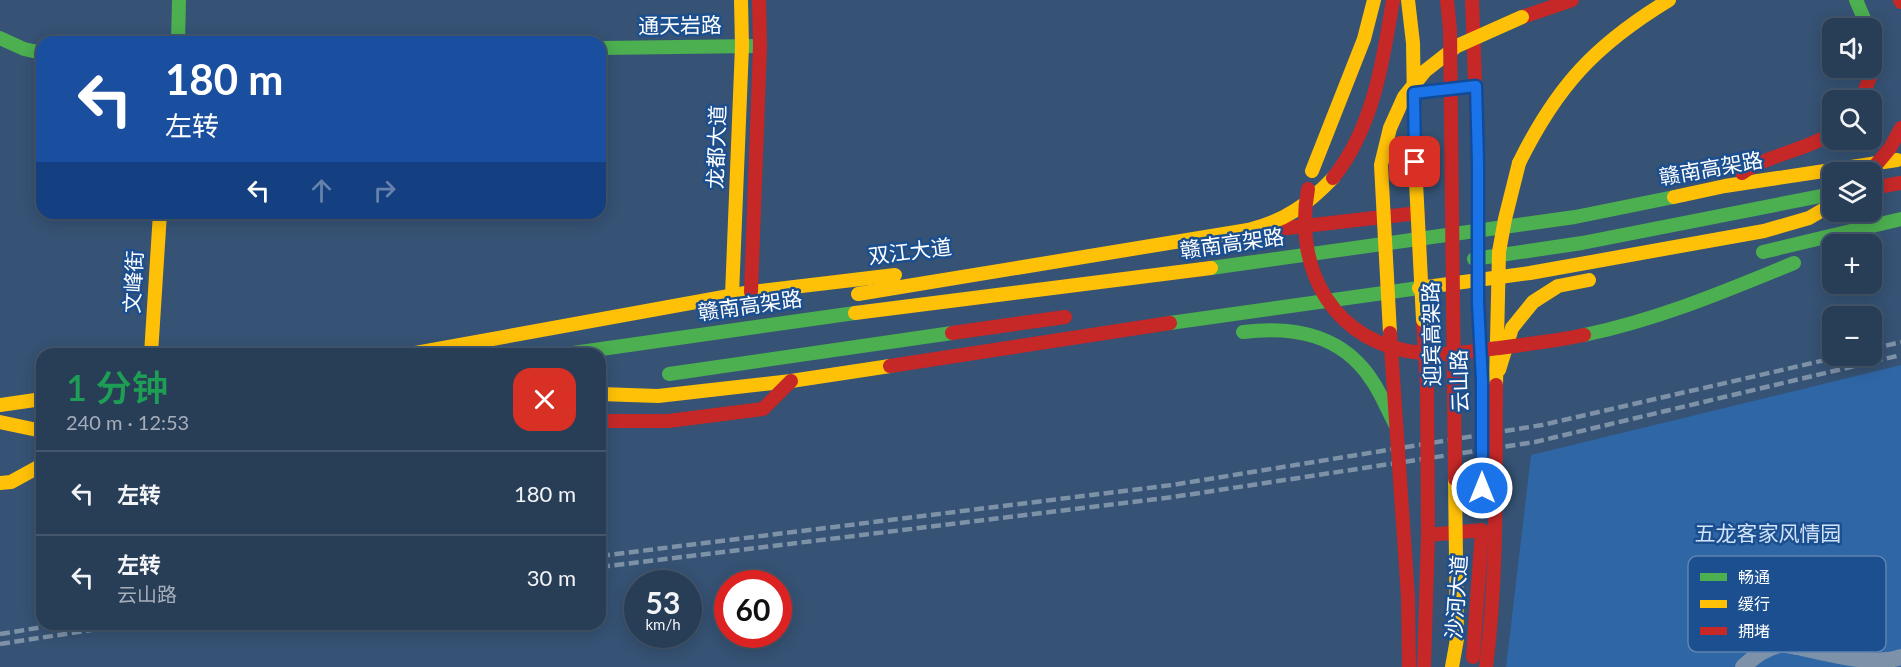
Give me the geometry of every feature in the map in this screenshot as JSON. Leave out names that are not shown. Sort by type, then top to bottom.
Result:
[{"type":"main road","points":[[178,0],[178,36]]},
{"type":"main road","name":"龙都大道","points":[[732,295],[742,46],[741,0]]},
{"type":"main road","name":"龙都大道","points":[[751,292],[760,46],[759,0]]},
{"type":"main road","points":[[1374,0],[1364,39],[1312,171],[1306,196],[1305,215],[1309,267],[1321,292],[1336,313],[1360,332],[1377,342],[1408,352],[1433,354],[1523,344],[1604,331],[1667,312],[1803,260]]},
{"type":"main road","points":[[776,323],[848,298],[1224,235],[1258,228],[1286,217],[1320,194],[1342,169],[1358,142],[1373,102],[1387,43],[1393,0]]},
{"type":"main road","points":[[1408,0],[1413,43],[1427,88]]},
{"type":"main road","name":"迎宾高架路","points":[[1447,0],[1450,30],[1457,639],[1452,667]]},
{"type":"main road","name":"云山路","points":[[1472,0],[1478,163],[1478,303],[1489,382]]},
{"type":"main road","points":[[1409,667],[1408,597],[1380,165],[1390,128],[1404,97],[1425,71],[1457,45],[1522,16],[1572,0]]},
{"type":"main road","points":[[1486,667],[1491,637],[1498,542],[1489,382],[1501,239],[1519,163],[1541,120],[1562,91],[1607,43],[1669,0]]},
{"type":"main road","points":[[1856,0],[1864,18]]},
{"type":"main road","points":[[0,38],[24,49],[36,51]]},
{"type":"main road","points":[[1427,88],[1434,43]]},
{"type":"main road","name":"通天岩路","points":[[606,48],[760,46]]},
{"type":"main road","points":[[1427,88],[1476,86]]},
{"type":"main road","name":"云山路","points":[[1427,88],[1415,162],[1427,385],[1428,535]]},
{"type":"main road","points":[[1878,162],[1890,148],[1901,128]]},
{"type":"main road","points":[[1725,186],[1754,163],[1822,141]]},
{"type":"main road","name":"赣南高架路","points":[[606,348],[776,323],[1292,258],[1575,217],[1725,186],[1901,159]]},
{"type":"main road","points":[[1882,186],[1901,183]]},
{"type":"main road","points":[[1374,273],[1438,266],[1582,243],[1822,196]]},
{"type":"main road","points":[[606,394],[658,396],[790,381],[1192,320],[1530,273],[1764,231],[1809,218],[1822,210]]},
{"type":"main road","name":"双江大道","points":[[443,348],[751,292],[1418,213]]},
{"type":"main road","name":"文峰街","points":[[151,348],[160,219]]},
{"type":"main road","points":[[1748,254],[1901,219]]},
{"type":"main road","points":[[1438,221],[1438,245]]},
{"type":"main road","points":[[1879,234],[1901,227]]},
{"type":"main road","name":"迎宾高架路","points":[[1438,266],[1442,551]]},
{"type":"main road","points":[[1489,382],[1512,328],[1533,302],[1558,286],[1600,278]]},
{"type":"main road","points":[[1305,283],[1328,280]]},
{"type":"main road","points":[[659,375],[1083,315]]},
{"type":"main road","points":[[1227,335],[1262,329],[1286,329],[1308,333],[1332,342],[1370,377],[1395,424]]},
{"type":"main road","points":[[606,383],[624,380]]},
{"type":"main road","points":[[790,381],[855,386]]},
{"type":"main road","points":[[606,422],[668,421],[763,409],[790,381]]},
{"type":"main road","points":[[0,405],[36,400]]},
{"type":"main road","name":"云山路","points":[[1482,416],[1482,530]]},
{"type":"main road","points":[[0,422],[36,430]]},
{"type":"main road","points":[[0,437],[36,432]]},
{"type":"main road","points":[[10,466],[36,464]]},
{"type":"main road","points":[[0,483],[11,482],[36,467]]},
{"type":"main road","points":[[0,493],[21,490]]},
{"type":"main road","points":[[1428,535],[1482,530]]},
{"type":"main road","name":"沙河大道","points":[[1473,667],[1482,530]]},
{"type":"main road","name":"沙河大道","points":[[1424,667],[1428,535]]},
{"type":"main road","points":[[1435,667],[1439,618]]},
{"type":"street","points":[[1743,667],[1754,656],[1763,652]]},
{"type":"street","points":[[1820,652],[1862,664],[1891,664],[1901,657]]},
{"type":"green space","name":"五龙客家风情园","points":[[1901,365],[1901,667],[1506,667],[1531,455]]},
{"type":"railway","points":[[1882,347],[1901,342]]},
{"type":"railway","points":[[606,566],[1173,497],[1535,442],[1901,355]]},
{"type":"railway","points":[[606,555],[1172,485],[1542,425],[1822,361]]},
{"type":"railway","points":[[0,634],[36,628]]},
{"type":"railway","points":[[0,644],[91,630]]},
{"type":"traffic: fast","points":[[178,36],[179,0]]},
{"type":"traffic: fast","points":[[1856,0],[1864,18]]},
{"type":"traffic: fast","points":[[0,38],[36,52]]},
{"type":"traffic: fast","points":[[606,48],[757,46]]},
{"type":"traffic: fast","points":[[1474,259],[1582,243],[1822,196]]},
{"type":"traffic: fast","points":[[1211,268],[1575,217],[1674,197]]},
{"type":"traffic: fast","points":[[1763,252],[1901,219]]},
{"type":"traffic: fast","points":[[1584,335],[1665,313],[1794,263]]},
{"type":"traffic: fast","points":[[1170,323],[1419,288]]},
{"type":"traffic: fast","points":[[606,348],[855,313]]},
{"type":"traffic: fast","points":[[1243,332],[1262,330],[1298,332],[1314,336],[1345,352],[1371,379],[1395,424]]},
{"type":"traffic: fast","points":[[669,374],[952,333]]},
{"type":"traffic: slow","points":[[732,295],[742,46],[741,0]]},
{"type":"traffic: slow","points":[[1312,171],[1364,39],[1374,0]]},
{"type":"traffic: slow","points":[[1408,0],[1413,43],[1415,162]]},
{"type":"traffic: slow","points":[[1519,163],[1548,111],[1580,70],[1620,34],[1669,0]]},
{"type":"traffic: slow","points":[[1390,333],[1381,165],[1390,128],[1404,97],[1425,71],[1457,46],[1522,17]]},
{"type":"traffic: slow","points":[[1674,197],[1725,186],[1897,160]]},
{"type":"traffic: slow","points":[[1415,162],[1423,320]]},
{"type":"traffic: slow","points":[[1496,385],[1499,252],[1519,163]]},
{"type":"traffic: slow","points":[[858,294],[1248,230],[1273,222],[1295,211],[1333,178]]},
{"type":"traffic: slow","points":[[1419,288],[1530,273],[1764,231],[1809,218],[1822,210]]},
{"type":"traffic: slow","points":[[151,348],[160,219]]},
{"type":"traffic: slow","points":[[855,313],[1211,268]]},
{"type":"traffic: slow","points":[[443,348],[751,292],[895,275]]},
{"type":"traffic: slow","points":[[1499,370],[1512,328],[1533,302],[1558,286],[1589,280]]},
{"type":"traffic: slow","points":[[606,394],[658,396],[791,381],[890,366]]},
{"type":"traffic: slow","points":[[0,405],[36,400]]},
{"type":"traffic: slow","points":[[0,422],[36,430]]},
{"type":"traffic: slow","points":[[0,483],[11,482],[36,468]]},
{"type":"traffic: slow","points":[[1452,667],[1457,639],[1455,479]]},
{"type":"traffic: jam","points":[[751,292],[760,46],[759,0]]},
{"type":"traffic: jam","points":[[1333,178],[1347,159],[1367,116],[1380,70],[1393,0]]},
{"type":"traffic: jam","points":[[1447,0],[1450,30],[1455,479]]},
{"type":"traffic: jam","points":[[1472,0],[1478,163]]},
{"type":"traffic: jam","points":[[1522,17],[1572,0]]},
{"type":"traffic: jam","points":[[1865,90],[1870,78]]},
{"type":"traffic: jam","points":[[1878,162],[1890,148],[1901,128]]},
{"type":"traffic: jam","points":[[1742,173],[1764,161],[1822,139]]},
{"type":"traffic: jam","points":[[1478,163],[1478,303]]},
{"type":"traffic: jam","points":[[1882,186],[1901,183]]},
{"type":"traffic: jam","points":[[1308,189],[1305,219],[1307,248],[1314,274],[1326,298],[1343,319],[1365,335],[1391,347],[1441,354],[1584,335]]},
{"type":"traffic: jam","points":[[1278,229],[1418,213]]},
{"type":"traffic: jam","points":[[1478,303],[1481,371]]},
{"type":"traffic: jam","points":[[952,333],[1065,317]]},
{"type":"traffic: jam","points":[[1423,320],[1427,385]]},
{"type":"traffic: jam","points":[[890,366],[1170,323]]},
{"type":"traffic: jam","points":[[1390,333],[1408,597],[1409,667]]},
{"type":"traffic: jam","points":[[606,421],[668,421],[763,409],[791,381]]},
{"type":"traffic: jam","points":[[1427,385],[1428,535]]},
{"type":"traffic: jam","points":[[1486,667],[1494,562],[1496,385]]},
{"type":"traffic: jam","points":[[1424,667],[1428,535],[1482,530],[1473,657]]},
{"type":"route","points":[[1415,162],[1414,93],[1476,86],[1482,488]]}]
